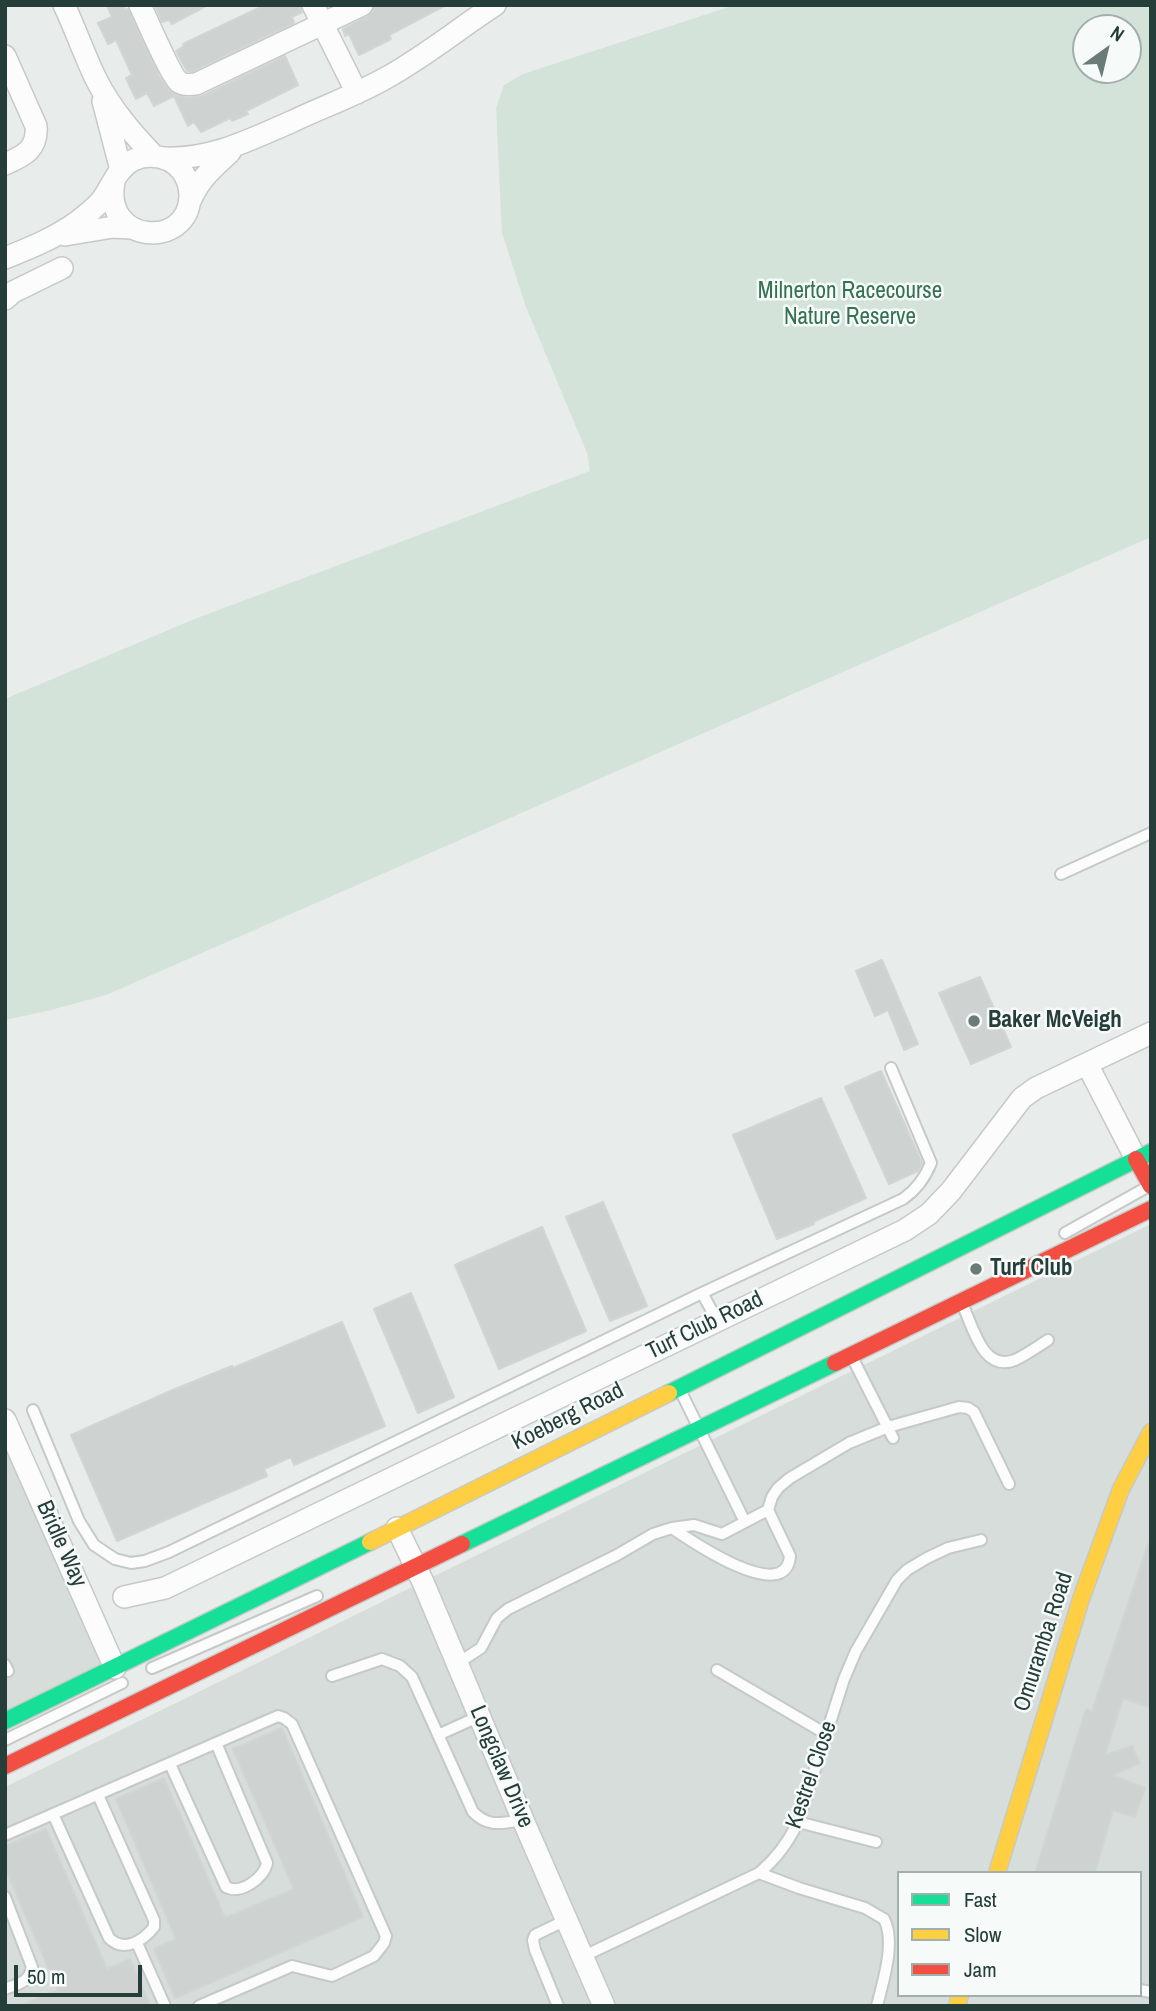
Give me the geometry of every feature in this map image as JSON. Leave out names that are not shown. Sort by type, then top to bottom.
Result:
[{"type":"main road","name":"Koeberg Road","points":[[5,1721],[125,1672],[397,1528],[678,1388],[1147,1172]]},
{"type":"main road","points":[[5,1766],[410,1556],[695,1422],[851,1355],[1151,1209]]},
{"type":"main road","name":"Omuramba Road","points":[[998,1871],[1081,1600],[1121,1489],[1151,1432]]},
{"type":"street","points":[[64,5],[98,82],[118,115],[133,134],[159,157],[174,163],[182,170],[187,180],[190,201]]},
{"type":"street","points":[[140,5],[172,71],[179,82],[186,85],[196,84],[318,15],[362,5]]},
{"type":"street","points":[[53,238],[91,210],[118,176],[136,159],[195,157],[237,146],[357,93],[417,59],[495,5]]},
{"type":"street","points":[[318,15],[357,93]]},
{"type":"street","points":[[5,56],[36,126],[37,136],[22,157],[5,164]]},
{"type":"street","points":[[98,82],[118,176],[112,192],[113,202],[123,221],[131,228]]},
{"type":"street","points":[[5,258],[53,238],[90,230],[113,227],[152,233],[172,227],[186,212],[198,184],[237,146]]},
{"type":"street","points":[[5,299],[13,292],[62,268]]},
{"type":"street","name":"Turf Club Road","points":[[124,1597],[165,1588],[905,1230],[929,1214],[951,1191],[1022,1098],[1036,1088],[1151,1033]]},
{"type":"street","points":[[1087,1064],[1147,1172]]},
{"type":"street","name":"Bridle Way","points":[[5,1420],[125,1672]]},
{"type":"street","name":"Longclaw Drive","points":[[397,1528],[458,1663],[604,2006]]},
{"type":"lane","points":[[1061,874],[1151,833]]},
{"type":"lane","points":[[33,1410],[79,1521],[94,1545],[115,1559],[131,1563],[169,1552],[702,1293],[903,1199],[920,1183],[931,1163],[891,1068]]},
{"type":"lane","points":[[1128,1180],[1147,1172]]},
{"type":"lane","points":[[1051,1241],[1147,1172]]},
{"type":"lane","points":[[702,1293],[717,1320]]},
{"type":"lane","points":[[961,1302],[984,1353],[992,1360],[1001,1363],[1014,1360],[1048,1340]]},
{"type":"lane","points":[[851,1355],[893,1438]]},
{"type":"lane","points":[[729,1376],[678,1388],[745,1522]]},
{"type":"lane","points":[[672,1528],[697,1546],[744,1569],[763,1574],[784,1572],[790,1564],[790,1556],[768,1510],[778,1488],[799,1471],[849,1443],[888,1427],[959,1407],[974,1412],[1009,1484]]},
{"type":"lane","points":[[695,1422],[704,1409]]},
{"type":"lane","points":[[680,1421],[695,1422]]},
{"type":"lane","points":[[458,1663],[481,1648],[497,1618],[508,1609],[617,1555],[653,1534],[694,1525],[722,1534],[768,1510]]},
{"type":"lane","points":[[716,1555],[722,1534]]},
{"type":"lane","name":"Kestrel Close","points":[[584,1956],[758,1873],[774,1860],[798,1822],[844,1679],[856,1651],[897,1580],[907,1570],[948,1548],[981,1540]]},
{"type":"lane","points":[[146,1671],[328,1591]]},
{"type":"lane","points":[[332,1676],[382,1659],[400,1666],[412,1677],[472,1812],[481,1820],[489,1822],[523,1820]]},
{"type":"lane","points":[[717,1670],[826,1734]]},
{"type":"lane","points":[[5,1740],[125,1672]]},
{"type":"lane","points":[[5,1835],[278,1716],[292,1724],[386,1936],[384,1943],[374,1956],[332,1976],[292,1966],[199,2006]]},
{"type":"lane","points":[[438,1735],[480,1716]]},
{"type":"lane","points":[[170,1764],[226,1887],[230,1890],[240,1889],[262,1876],[267,1863],[216,1744]]},
{"type":"lane","points":[[54,1814],[109,1938],[115,1944],[137,1943],[154,1927],[154,1920],[98,1795]]},
{"type":"lane","points":[[798,1822],[876,1842]]},
{"type":"lane","points":[[758,1873],[865,1908],[884,1919],[889,1934],[888,1952],[877,2006]]},
{"type":"lane","points":[[5,1898],[32,1967],[31,1975],[25,1982],[5,1989]]},
{"type":"lane","points":[[558,2006],[533,1940],[535,1935],[566,1920]]},
{"type":"lane","points":[[137,1943],[164,2006]]},
{"type":"shaded area","points":[[1151,1224],[1151,2006],[5,2006],[5,1787]]},
{"type":"shaded area","points":[[5,1420],[115,1668],[5,1721]]},
{"type":"green space","name":"Milnerton Racecourse Nature Reserve","points":[[735,5],[1151,5],[1151,537],[106,995],[5,1020],[5,699],[197,618],[590,471],[587,453],[526,307],[502,233],[496,108],[504,85],[523,74]]},
{"type":"building","points":[[107,5],[123,5],[125,10],[128,9],[159,76],[176,95],[187,98],[202,96],[285,56],[298,85],[246,111],[248,114],[232,121],[230,118],[201,132],[194,122],[188,126],[174,96],[154,106],[147,93],[136,99],[126,78],[132,75],[116,40],[108,44],[98,23],[112,17]]},
{"type":"building","points":[[155,5],[208,5],[172,24],[169,20],[162,22]]},
{"type":"building","points":[[265,5],[300,5],[302,12],[292,17],[294,23],[193,71],[187,71],[176,51],[184,46],[183,44]]},
{"type":"building","points":[[375,5],[446,5],[389,35],[391,39],[359,55],[349,34],[345,36],[343,29],[368,16]]},
{"type":"building","points":[[882,960],[918,1044],[904,1050],[888,1010],[875,1016],[856,971]]},
{"type":"building","name":"Baker McVeigh","points":[[980,977],[1011,1047],[971,1064],[939,993]]},
{"type":"building","points":[[881,1071],[922,1163],[918,1171],[889,1184],[845,1087]]},
{"type":"building","points":[[821,1098],[866,1198],[777,1239],[733,1135]]},
{"type":"building","points":[[603,1202],[647,1306],[610,1321],[566,1217]]},
{"type":"building","points":[[542,1227],[586,1331],[499,1369],[455,1265]]},
{"type":"building","points":[[411,1293],[454,1397],[418,1413],[374,1309]]},
{"type":"building","points":[[342,1322],[385,1426],[294,1465],[291,1457],[264,1469],[267,1476],[117,1541],[71,1435],[175,1389],[232,1366],[233,1368]]},
{"type":"building","points":[[1148,1544],[1151,1544],[1151,1708],[1123,1698],[1105,1755],[1132,1746],[1140,1763],[1112,1775],[1145,1788],[1135,1817],[1113,1810],[1096,1871],[1036,1871],[1086,1709],[1092,1711]]},
{"type":"building","points":[[282,1728],[363,1917],[175,1998],[154,1949],[176,1939],[116,1799],[164,1778],[225,1918],[294,1889],[233,1749]]},
{"type":"building","points":[[46,1829],[107,1969],[130,1959],[150,2006],[20,2006],[58,1990],[5,1868],[5,1846]]},
{"type":"traffic: fast","points":[[669,1393],[1151,1152]]},
{"type":"traffic: fast","points":[[462,1544],[835,1363]]},
{"type":"traffic: fast","points":[[5,1721],[370,1542]]},
{"type":"traffic: slow","points":[[370,1542],[669,1393]]},
{"type":"traffic: slow","points":[[998,1871],[1081,1599],[1121,1489],[1151,1432]]},
{"type":"traffic: slow","points":[[957,2006],[959,1997]]},
{"type":"traffic: jam","points":[[1136,1159],[1151,1186]]},
{"type":"traffic: jam","points":[[835,1363],[1151,1209]]},
{"type":"traffic: jam","points":[[5,1766],[462,1544]]},
{"type":"place","name":"Baker McVeigh","points":[[974,1021]]},
{"type":"place","name":"Turf Club","points":[[976,1269]]}]
